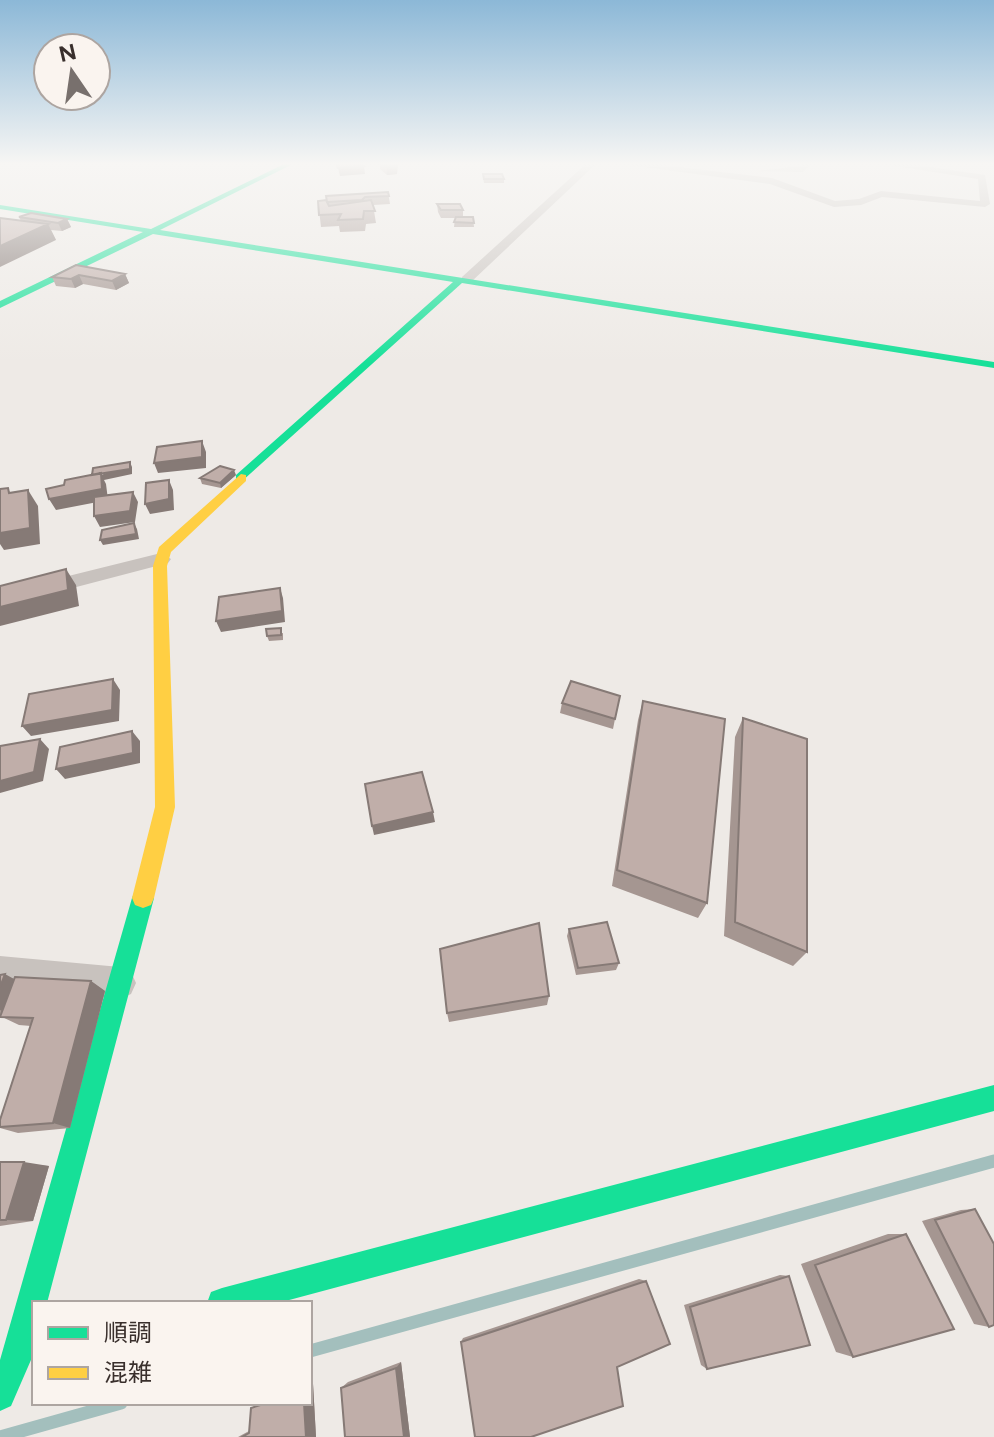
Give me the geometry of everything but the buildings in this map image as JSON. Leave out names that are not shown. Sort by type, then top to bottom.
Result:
[{"type":"street","points":[[135,229],[994,365]]},
{"type":"street","points":[[0,305],[159,229]]},
{"type":"street","points":[[33,1301],[165,807],[161,559],[164,550],[307,416],[519,229]]},
{"type":"street","points":[[0,600],[161,559]]},
{"type":"street","points":[[0,971],[120,983]]},
{"type":"street","points":[[230,1301],[994,1098]]},
{"type":"street","points":[[0,1395],[17,1358],[32,1303]]},
{"type":"waterway","points":[[312,1350],[994,1161]]},
{"type":"waterway","points":[[0,1437],[114,1405]]},
{"type":"traffic: fast","points":[[139,229],[994,365]]},
{"type":"traffic: fast","points":[[0,305],[156,229]]},
{"type":"traffic: fast","points":[[241,478],[461,279]]},
{"type":"traffic: fast","points":[[33,1301],[143,898]]},
{"type":"traffic: fast","points":[[230,1301],[994,1098]]},
{"type":"traffic: fast","points":[[0,1395],[17,1358],[32,1303]]},
{"type":"traffic: slow","points":[[143,898],[165,807],[160,566],[164,550],[241,478]]}]
